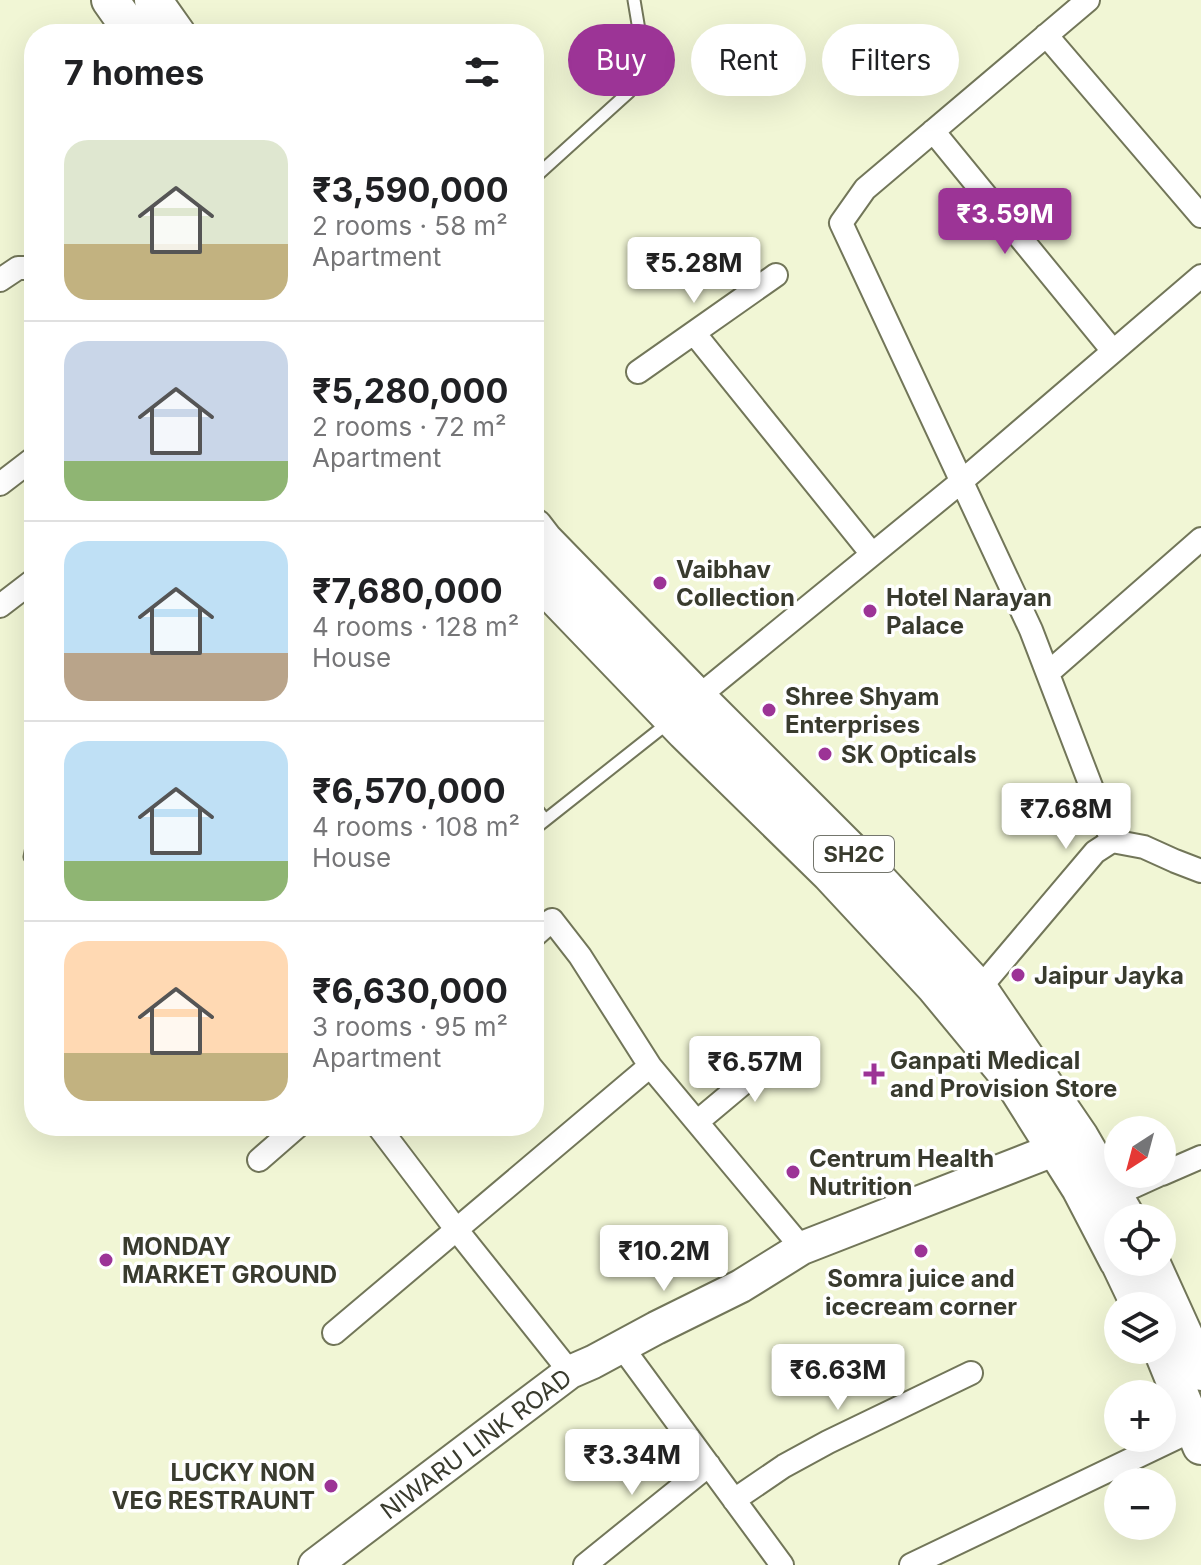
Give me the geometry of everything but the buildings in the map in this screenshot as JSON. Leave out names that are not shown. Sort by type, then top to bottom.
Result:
[{"type":"main road","points":[[110,0],[127,24]]},
{"type":"main road","points":[[153,0],[170,24]]},
{"type":"main road","name":"SH2C","points":[[544,540],[685,708],[830,874],[935,987],[1068,1143]]},
{"type":"main road","name":"SH2C","points":[[544,584],[855,855],[979,989],[1068,1143],[1108,1204]]},
{"type":"main road","points":[[1157,1276],[1201,1372]]},
{"type":"main road","points":[[1168,1364],[1199,1434]]},
{"type":"street","points":[[1088,0],[865,189],[841,223],[1031,630],[1112,841]]},
{"type":"street","points":[[1046,35],[1201,216]]},
{"type":"street","points":[[933,131],[1113,351]]},
{"type":"street","points":[[0,280],[18,268],[24,268]]},
{"type":"street","points":[[638,372],[776,275]]},
{"type":"street","points":[[685,708],[962,481],[1201,276]]},
{"type":"street","points":[[694,333],[872,554]]},
{"type":"street","points":[[0,484],[24,466]]},
{"type":"street","points":[[1048,673],[1201,539]]},
{"type":"street","points":[[0,606],[24,588]]},
{"type":"street","points":[[979,989],[1095,852],[1112,841],[1144,847],[1201,871]]},
{"type":"street","points":[[544,927],[552,920],[580,956],[650,1066],[802,1248]]},
{"type":"street","points":[[697,1122],[783,1050]]},
{"type":"street","points":[[334,1333],[650,1066]]},
{"type":"street","points":[[259,1160],[287,1136]]},
{"type":"street","points":[[386,1136],[570,1372]]},
{"type":"street","name":"NIWARU LINK ROAD","points":[[329,1561],[570,1372],[741,1286],[802,1248],[1068,1143]]},
{"type":"street","points":[[1176,1169],[1198,1162]]},
{"type":"street","points":[[1115,1204],[1140,1188]]},
{"type":"street","points":[[622,1347],[782,1565]]},
{"type":"street","points":[[734,1500],[784,1466],[828,1442],[971,1373]]},
{"type":"street","points":[[911,1565],[1199,1434]]},
{"type":"street","points":[[585,1565],[709,1465]]},
{"type":"lane","points":[[544,169],[629,92],[638,60],[639,30],[634,0]]},
{"type":"lane","points":[[545,820],[685,708]]},
{"type":"place","name":"Vaibhav Collection","points":[[660,583]]},
{"type":"place","name":"Hotel Narayan Palace","points":[[870,611]]},
{"type":"place","name":"Shree Shyam Enterprises","points":[[769,710]]},
{"type":"place","name":"SK Opticals","points":[[825,754]]},
{"type":"place","name":"Jaipur Jayka","points":[[1018,975]]},
{"type":"place","name":"Ganpati Medical and Provision Store","points":[[874,1074]]},
{"type":"place","name":"Centrum Health Nutrition","points":[[793,1172]]},
{"type":"place","name":"Somra juice and icecream corner","points":[[921,1251]]},
{"type":"place","name":"MONDAY MARKET GROUND","points":[[106,1260]]},
{"type":"place","name":"LUCKY NON VEG RESTRAUNT","points":[[331,1486]]}]
